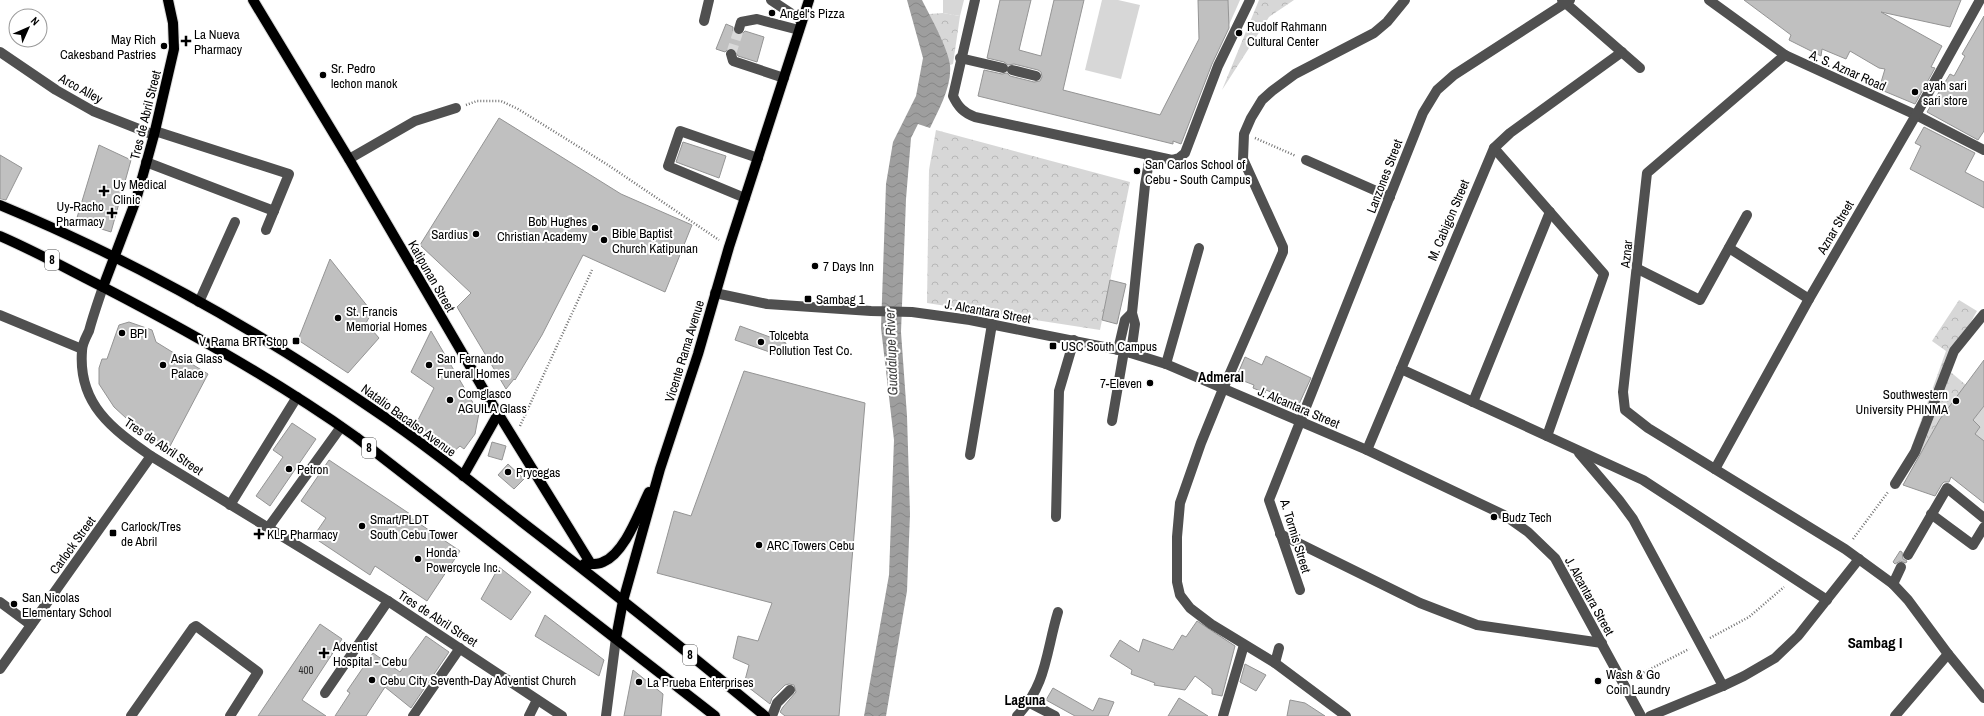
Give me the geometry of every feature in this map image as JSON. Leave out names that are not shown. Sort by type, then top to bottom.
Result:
[{"type":"main road","name":"Tres de Abril Street","points":[[103,287],[136,200],[155,133],[174,49],[173,23],[168,0]]},
{"type":"main road","name":"Katipunan Street","points":[[253,0],[349,159],[498,414],[591,564]]},
{"type":"main road","name":"Vicente Rama Avenue","points":[[616,638],[623,601],[660,469],[698,354],[729,247],[809,0]]},
{"type":"main road","name":"Natalio Bacalso Avenue","points":[[0,205],[114,256],[199,302],[316,372],[375,410],[573,561],[623,601],[754,712],[765,716]]},
{"type":"main road","name":"8","points":[[0,236],[32,250],[175,324],[297,397],[342,427],[715,716]]},
{"type":"main road","points":[[463,476],[498,414]]},
{"type":"main road","points":[[573,561],[591,564],[608,560],[622,545],[660,469]]},
{"type":"street","points":[[704,21],[709,0]]},
{"type":"street","points":[[771,0],[800,25]]},
{"type":"street","points":[[974,0],[960,58],[953,96],[959,108],[967,114],[1172,160],[1185,153],[1218,66],[1250,0]]},
{"type":"street","points":[[1346,716],[1275,663],[1211,624],[1190,608],[1180,595],[1177,582],[1177,537],[1180,503],[1201,443],[1283,252],[1283,247],[1243,159],[1244,134],[1262,100],[1272,91],[1295,74],[1374,33],[1387,22],[1405,0]]},
{"type":"street","name":"A. S. Aznar Road","points":[[1709,0],[1784,55],[1916,115],[1984,150]]},
{"type":"street","name":"Aznar Street","points":[[1715,469],[1809,299],[1916,115],[1980,0]]},
{"type":"street","points":[[1566,1],[1640,68]]},
{"type":"street","name":"Lanzones Street","points":[[1300,422],[1423,113],[1437,90],[1454,75],[1566,1]]},
{"type":"street","points":[[739,29],[741,22],[757,19],[800,25]]},
{"type":"street","name":"Arco Alley","points":[[0,52],[56,90],[93,111],[155,133],[290,174],[274,211]]},
{"type":"street","name":"M. Cabigon Street","points":[[1367,450],[1494,148],[1510,133],[1622,52]]},
{"type":"street","points":[[731,54],[733,61],[784,78]]},
{"type":"street","name":"Aznar","points":[[1715,469],[1648,428],[1625,410],[1623,392],[1638,269],[1647,173],[1784,55]]},
{"type":"street","points":[[960,58],[1036,76]]},
{"type":"street","points":[[349,159],[415,121],[456,108]]},
{"type":"street","points":[[745,198],[668,166],[680,131],[758,158]]},
{"type":"street","points":[[1494,148],[1604,274],[1547,436]]},
{"type":"street","points":[[1112,421],[1124,351],[1125,320],[1132,313],[1147,168],[1150,156]]},
{"type":"street","points":[[1306,160],[1390,197]]},
{"type":"street","points":[[146,162],[274,211],[266,230]]},
{"type":"street","points":[[1473,402],[1550,212]]},
{"type":"street","points":[[1638,269],[1700,300],[1748,215]]},
{"type":"street","points":[[199,302],[235,222]]},
{"type":"street","points":[[1166,364],[1199,248]]},
{"type":"street","points":[[1730,248],[1809,299]]},
{"type":"street","name":"Tres de Abril Street","points":[[103,287],[82,350],[82,374],[90,399],[125,438],[230,505],[388,601],[562,716]]},
{"type":"street","name":"J. Alcantara Street","points":[[715,293],[767,304],[871,311],[912,312],[992,324],[1124,351],[1166,364],[1367,450],[1504,515],[1528,532],[1555,558],[1640,716]]},
{"type":"street","points":[[1895,484],[1915,452],[1954,351],[1984,314]]},
{"type":"street","points":[[0,315],[82,350]]},
{"type":"street","points":[[970,455],[992,324]]},
{"type":"street","points":[[1056,517],[1059,391],[1074,340]]},
{"type":"street","points":[[1401,369],[1643,480],[1827,600]]},
{"type":"street","points":[[230,505],[297,397]]},
{"type":"street","name":"A. Tormis Street","points":[[1300,422],[1269,500],[1300,590]]},
{"type":"street","points":[[268,528],[342,427]]},
{"type":"street","points":[[1577,450],[1620,500],[1633,519],[1723,686]]},
{"type":"street","name":"Carlock Street","points":[[0,670],[152,456]]},
{"type":"street","points":[[1715,469],[1859,559],[1893,584],[1908,600],[1948,654],[1984,698]]},
{"type":"street","points":[[1908,555],[1947,488],[1984,518]]},
{"type":"street","points":[[1931,514],[1973,544],[1984,527]]},
{"type":"street","points":[[1280,534],[1420,603],[1477,625],[1602,643]]},
{"type":"street","points":[[1650,716],[1723,686],[1775,658],[1798,636],[1859,559]]},
{"type":"street","points":[[1893,584],[1901,567]]},
{"type":"street","points":[[325,693],[388,601]]},
{"type":"street","points":[[0,602],[31,625]]},
{"type":"street","points":[[1017,716],[1030,703],[1035,693],[1050,648],[1058,612]]},
{"type":"street","points":[[131,716],[193,628],[196,626],[258,672],[230,716]]},
{"type":"street","name":"Vicente Rama Avenue","points":[[606,716],[616,638]]},
{"type":"street","points":[[1223,716],[1244,645]]},
{"type":"street","points":[[413,716],[460,648]]},
{"type":"street","points":[[1275,663],[1279,648]]},
{"type":"street","points":[[1895,716],[1948,654]]},
{"type":"street","points":[[772,716],[777,703],[790,690]]},
{"type":"street","points":[[529,716],[537,700]]},
{"type":"street","points":[[1030,703],[1055,716]]},
{"type":"path","points":[[456,108],[477,101],[501,101],[518,109],[608,165],[729,247]]},
{"type":"path","points":[[1244,134],[1306,160]]},
{"type":"path","points":[[513,439],[592,270]]},
{"type":"path","points":[[1845,550],[1895,484]]},
{"type":"path","points":[[1622,684],[1749,617],[1793,578]]},
{"type":"green space","points":[[943,0],[964,0],[960,16],[943,13]]},
{"type":"green space","points":[[1102,0],[1118,0],[1140,5],[1121,79],[1085,70]]},
{"type":"green space","points":[[1228,0],[1240,0],[1229,25]]},
{"type":"green space","points":[[1259,0],[1294,0],[1269,17],[1222,90]]},
{"type":"green space","points":[[943,13],[960,16],[953,64],[950,65],[929,14]]},
{"type":"green space","points":[[936,130],[1130,182],[1100,330],[927,303],[929,170]]},
{"type":"green space","points":[[1959,300],[1977,311],[1954,351],[1947,369],[1966,385],[1940,419],[1920,454],[1910,451],[1946,351],[1932,341]]},
{"type":"green space","points":[[1984,406],[1984,441],[1971,439],[1980,427],[1973,420]]},
{"type":"water","name":"Guadalupe River","points":[[907,0],[922,0],[946,50],[949,58],[950,73],[947,90],[930,128],[918,124],[911,138],[906,199],[901,332],[907,416],[910,514],[907,591],[886,716],[864,716],[889,575],[894,440],[881,328],[886,184],[893,142],[916,96],[923,58]]},
{"type":"building","points":[[1000,0],[1031,0],[1019,50],[1041,56],[1054,0],[1084,0],[1063,90],[1160,115],[1199,39],[1198,0],[1228,0],[1229,28],[1212,64],[1181,144],[1173,141],[1173,144],[978,96],[984,70],[1002,74],[1007,73],[1010,76],[1034,82],[1040,81],[1042,77],[1041,72],[1038,70],[1014,64],[1008,65],[1004,62],[987,58]]},
{"type":"building","points":[[1744,0],[1961,0],[1950,27],[1881,12],[1942,46],[1931,67],[1935,68],[1915,104],[1879,89],[1885,69],[1879,68],[1850,51],[1846,59],[1822,49],[1821,56],[1789,40],[1791,35]]},
{"type":"building","points":[[1984,16],[1984,131],[1978,140],[1927,112],[1950,74],[1954,76],[1965,56],[1962,54]]},
{"type":"building","points":[[726,24],[733,27],[733,31],[737,35],[741,35],[745,31],[764,37],[757,62],[738,56],[733,48],[729,48],[725,52],[716,49]]},
{"type":"building","name":"Bible Baptist Church Katipunan","points":[[499,118],[621,194],[692,225],[665,292],[583,255],[542,335],[515,380],[514,379],[506,389],[457,307],[471,293],[420,245]]},
{"type":"building","points":[[1924,127],[1975,153],[1965,172],[1984,182],[1984,208],[1910,169],[1921,146],[1915,143]]},
{"type":"building","points":[[683,142],[726,156],[719,178],[676,162]]},
{"type":"building","name":"Uy Medical Clinic","points":[[99,145],[131,160],[111,232],[76,221]]},
{"type":"building","points":[[0,155],[22,168],[6,200],[0,199]]},
{"type":"building","name":"St. Francis Memorial Homes","points":[[330,259],[372,312],[366,323],[379,338],[348,373],[298,340]]},
{"type":"building","points":[[1110,280],[1126,284],[1117,324],[1102,320]]},
{"type":"building","points":[[129,322],[152,330],[156,342],[208,374],[169,448],[138,429],[114,407],[99,384],[99,368],[102,359],[107,359],[119,325]]},
{"type":"building","name":"Tolcebta Pollution Test Co.","points":[[740,326],[786,343],[781,356],[735,340]]},
{"type":"building","name":"Comglasco AGUILA Glass","points":[[431,331],[479,413],[475,434],[464,449],[460,446],[453,452],[416,424],[434,388],[411,372]]},
{"type":"building","points":[[1266,356],[1311,378],[1299,404],[1266,390],[1265,393],[1253,388],[1254,385],[1236,378],[1245,357],[1262,365]]},
{"type":"building","points":[[1984,360],[1984,406],[1973,420],[1980,427],[1975,434],[1984,441],[1984,503],[1951,477],[1949,482],[1944,482],[1942,484],[1935,496],[1903,485],[1940,419]]},
{"type":"building","name":"ARC Towers Cebu","points":[[744,371],[865,403],[839,716],[785,716],[780,712],[796,692],[794,685],[785,685],[772,698],[770,704],[744,684],[749,665],[733,658],[738,636],[758,641],[772,603],[657,573],[674,511],[691,516]]},
{"type":"building","points":[[292,423],[316,439],[270,506],[256,496],[283,457],[273,450]]},
{"type":"building","points":[[492,442],[506,446],[502,460],[488,456]]},
{"type":"building","points":[[329,460],[410,514],[408,516],[460,551],[427,601],[375,566],[370,575],[313,537],[326,518],[301,501]]},
{"type":"building","points":[[508,464],[524,479],[514,489],[498,475]]},
{"type":"building","points":[[1900,551],[1902,552],[1903,559],[1907,561],[1906,563],[1900,561],[1895,564],[1893,562]]},
{"type":"building","points":[[499,567],[531,592],[511,620],[481,599]]},
{"type":"building","points":[[545,615],[604,660],[599,676],[535,636]]},
{"type":"building","points":[[1197,621],[1235,646],[1222,696],[1212,694],[1212,689],[1195,676],[1185,690],[1154,685],[1155,683],[1131,674],[1132,670],[1110,656],[1120,640],[1139,652],[1143,639],[1173,650],[1182,635],[1186,637]]},
{"type":"building","name":"Adventist Hospital - Cebu","points":[[320,624],[342,639],[302,700],[326,716],[258,716]]},
{"type":"building","points":[[426,636],[449,652],[411,708],[385,687],[366,716],[335,716],[350,693],[347,691],[373,653],[400,672]]},
{"type":"building","points":[[1245,664],[1266,675],[1256,691],[1240,682]]},
{"type":"building","name":"La Prueba Enterprises","points":[[633,670],[663,694],[661,716],[624,716]]},
{"type":"building","points":[[1053,688],[1093,711],[1099,698],[1114,702],[1108,716],[1075,716],[1046,700]]},
{"type":"building","points":[[1179,698],[1208,716],[1168,716]]},
{"type":"building","points":[[1290,700],[1305,703],[1325,716],[1287,716]]},
{"type":"tunnel","points":[[731,54],[739,29]]},
{"type":"place","name":"Angel‘s Pizza","points":[[772,13]]},
{"type":"place","name":"Rudolf Rahmann Cultural Center","points":[[1239,33]]},
{"type":"place","name":"La Nueva Pharmacy","points":[[186,41]]},
{"type":"place","name":"May Rich Cakesband Pastries","points":[[164,46]]},
{"type":"place","name":"Sr. Pedro lechon manok","points":[[323,75]]},
{"type":"place","name":"ayah sari sari store","points":[[1915,92]]},
{"type":"place","name":"San Carlos School of Cebu - South Campus","points":[[1137,171]]},
{"type":"place","name":"Uy Medical Clinic","points":[[104,191]]},
{"type":"place","name":"Uy-Racho Pharmacy","points":[[112,213]]},
{"type":"place","name":"Bob Hughes Christian Academy","points":[[595,228]]},
{"type":"place","name":"Sardius","points":[[476,234]]},
{"type":"place","name":"Bible Baptist Church Katipunan","points":[[604,240]]},
{"type":"place","name":"7 Days Inn","points":[[815,266]]},
{"type":"place","name":"Sambag 1","points":[[808,299]]},
{"type":"place","name":"St. Francis Memorial Homes","points":[[338,318]]},
{"type":"place","name":"BPI","points":[[122,333]]},
{"type":"place","name":"V. Rama BRT Stop","points":[[296,341]]},
{"type":"place","name":"Tolcebta Pollution Test Co.","points":[[761,342]]},
{"type":"place","name":"USC South Campus","points":[[1053,346]]},
{"type":"place","name":"Asia Glass Palace","points":[[163,365]]},
{"type":"place","name":"San Fernando Funeral Homes","points":[[429,365]]},
{"type":"place","name":"7-Eleven","points":[[1150,383]]},
{"type":"place","name":"Comglasco AGUILA Glass","points":[[450,400]]},
{"type":"place","name":"Southwestern University PHINMA","points":[[1956,401]]},
{"type":"place","name":"Petron","points":[[289,469]]},
{"type":"place","name":"Prycegas","points":[[508,472]]},
{"type":"place","name":"Budz Tech","points":[[1494,517]]},
{"type":"place","name":"Smart/PLDT South Cebu Tower","points":[[362,526]]},
{"type":"place","name":"Carlock/Tres de Abril","points":[[113,533]]},
{"type":"place","name":"KLP Pharmacy","points":[[259,534]]},
{"type":"place","name":"ARC Towers Cebu","points":[[759,545]]},
{"type":"place","name":"Honda Powercycle Inc.","points":[[418,559]]},
{"type":"place","name":"San Nicolas Elementary School","points":[[14,604]]},
{"type":"place","name":"Adventist Hospital - Cebu","points":[[324,653]]},
{"type":"place","name":"Cebu City Seventh-Day Adventist Church","points":[[372,680]]},
{"type":"place","name":"Wash & Go Coin Laundry","points":[[1598,681]]},
{"type":"place","name":"La Prueba Enterprises","points":[[639,682]]},
{"type":"district","name":"Admeral","points":[[1221,377]]},
{"type":"district","name":"Sambag I","points":[[1875,643]]},
{"type":"district","name":"Laguna","points":[[1025,700]]}]
